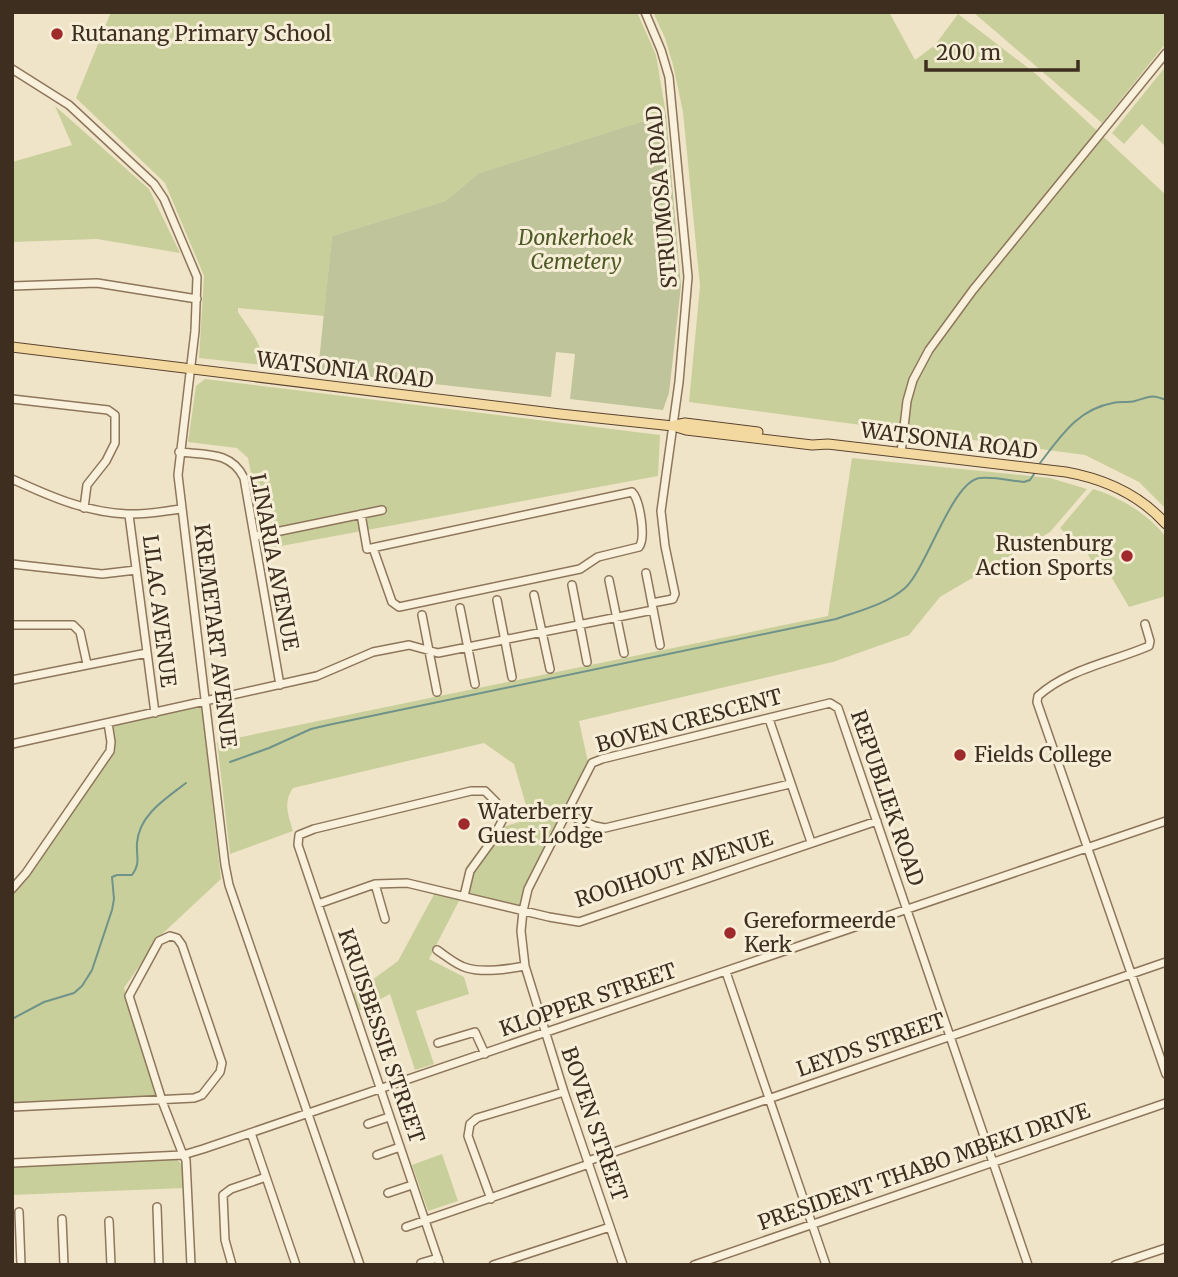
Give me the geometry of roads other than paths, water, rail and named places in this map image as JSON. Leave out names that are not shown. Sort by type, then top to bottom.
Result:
[{"type":"main road","name":"WATSONIA ROAD","points":[[12,347],[559,414],[673,426],[685,423],[813,439],[828,444],[1066,472],[1099,480],[1123,490],[1166,524]]},
{"type":"street","name":"STRUMOSA ROAD","points":[[645,12],[669,77],[687,254],[688,293],[661,512],[675,594],[673,599],[652,607]]},
{"type":"street","points":[[901,453],[907,401],[913,380],[929,349],[973,290],[1166,53]]},
{"type":"street","name":"KREMETART AVENUE","points":[[12,69],[69,105],[160,192],[195,271],[197,299],[178,475],[229,884],[360,1265]]},
{"type":"street","points":[[12,286],[97,283],[197,299]]},
{"type":"street","points":[[12,399],[108,410],[115,415],[115,443],[106,461],[88,485],[84,508]]},
{"type":"street","name":"LINARIA AVENUE","points":[[179,453],[225,458],[234,463],[244,478],[280,685]]},
{"type":"street","points":[[12,479],[51,497],[84,508],[129,515],[181,509]]},
{"type":"street","points":[[360,514],[367,549],[628,491],[635,495],[644,539],[639,547],[598,557],[580,569],[400,607],[392,602],[373,548]]},
{"type":"street","points":[[256,536],[382,510]]},
{"type":"street","name":"LILAC AVENUE","points":[[129,515],[155,713]]},
{"type":"street","points":[[12,564],[102,574],[136,569]]},
{"type":"street","points":[[646,573],[660,645]]},
{"type":"street","points":[[609,580],[624,653]]},
{"type":"street","points":[[572,585],[586,662]]},
{"type":"street","points":[[534,596],[550,669]]},
{"type":"street","points":[[497,600],[512,677]]},
{"type":"street","points":[[12,744],[280,685],[327,673],[373,652],[409,645],[438,653],[579,625],[652,607]]},
{"type":"street","points":[[460,608],[475,684]]},
{"type":"street","points":[[422,615],[437,692]]},
{"type":"street","points":[[1145,624],[1149,646],[1083,670],[1038,696],[1039,706],[1166,1074]]},
{"type":"street","points":[[12,625],[73,625],[80,632],[87,664]]},
{"type":"street","points":[[12,680],[147,653]]},
{"type":"street","name":"BOVEN CRESCENT","points":[[523,911],[532,880],[585,775],[596,761],[830,703]]},
{"type":"street","name":"REPUBLIEK ROAD","points":[[830,703],[838,708],[1028,1265]]},
{"type":"street","points":[[769,719],[811,842]]},
{"type":"street","points":[[12,889],[110,751],[107,723]]},
{"type":"street","points":[[566,814],[605,828],[790,784]]},
{"type":"street","name":"KRUISBESSIE STREET","points":[[439,1261],[297,840],[303,832],[314,829],[471,791],[485,791],[496,802],[503,819],[491,842],[470,871],[464,896]]},
{"type":"street","name":"ROOIHOUT AVENUE","points":[[318,904],[375,884],[407,883],[579,922],[877,821]]},
{"type":"street","name":"KLOPPER STREET","points":[[12,1163],[183,1155],[1166,821]]},
{"type":"street","points":[[375,884],[386,919]]},
{"type":"street","name":"BOVEN STREET","points":[[523,911],[525,966],[564,1092],[624,1265]]},
{"type":"street","points":[[12,1107],[162,1101],[202,1095],[220,1072],[222,1063],[214,1034],[177,937],[162,939],[157,944],[129,996],[162,1101],[187,1166],[191,1265]]},
{"type":"street","points":[[437,950],[471,969],[513,969],[525,966]]},
{"type":"street","name":"LEYDS STREET","points":[[406,1227],[1166,962]]},
{"type":"street","points":[[726,972],[826,1265]]},
{"type":"street","points":[[438,1042],[475,1032],[485,1054]]},
{"type":"street","points":[[491,1199],[468,1136],[470,1124],[477,1118],[564,1092]]},
{"type":"street","name":"PRESIDENT THABO MBEKI DRIVE","points":[[694,1265],[1166,1103]]},
{"type":"street","points":[[368,1124],[389,1117]]},
{"type":"street","points":[[251,1133],[296,1265]]},
{"type":"street","points":[[377,1155],[400,1147]]},
{"type":"street","points":[[232,1265],[225,1240],[223,1195],[231,1189],[266,1177]]},
{"type":"street","points":[[387,1193],[412,1185]]},
{"type":"street","points":[[157,1207],[159,1265]]},
{"type":"street","points":[[19,1212],[16,1222],[16,1249],[21,1265]]},
{"type":"street","points":[[62,1219],[64,1265]]},
{"type":"street","points":[[109,1221],[111,1265]]},
{"type":"street","points":[[493,1265],[610,1227]]},
{"type":"street","points":[[1115,1265],[1166,1248]]},
{"type":"street","points":[[421,1263],[439,1261]]},
{"type":"waterway","points":[[1040,463],[1071,425],[1090,411],[1113,403],[1150,397],[1166,400]]},
{"type":"waterway","points":[[230,762],[311,729],[836,619],[863,610],[881,603],[905,588],[922,563],[950,509],[970,483],[980,478],[1024,482],[1030,480],[1034,474]]},
{"type":"waterway","points":[[12,1019],[44,1002],[74,993],[82,986],[92,970],[112,910],[112,877],[132,875],[137,863],[137,843],[143,824],[154,808],[186,783]]},
{"type":"place","name":"Rutanang Primary School","points":[[57,34]]},
{"type":"place","name":"Rustenburg Action Sports","points":[[1127,556]]},
{"type":"place","name":"Fields College","points":[[960,755]]},
{"type":"place","name":"Waterberry Guest Lodge","points":[[464,824]]},
{"type":"place","name":"Gereformeerde Kerk","points":[[730,933]]},
{"type":"park label","name":"Donkerhoek Cemetery","points":[[576,250]]}]
